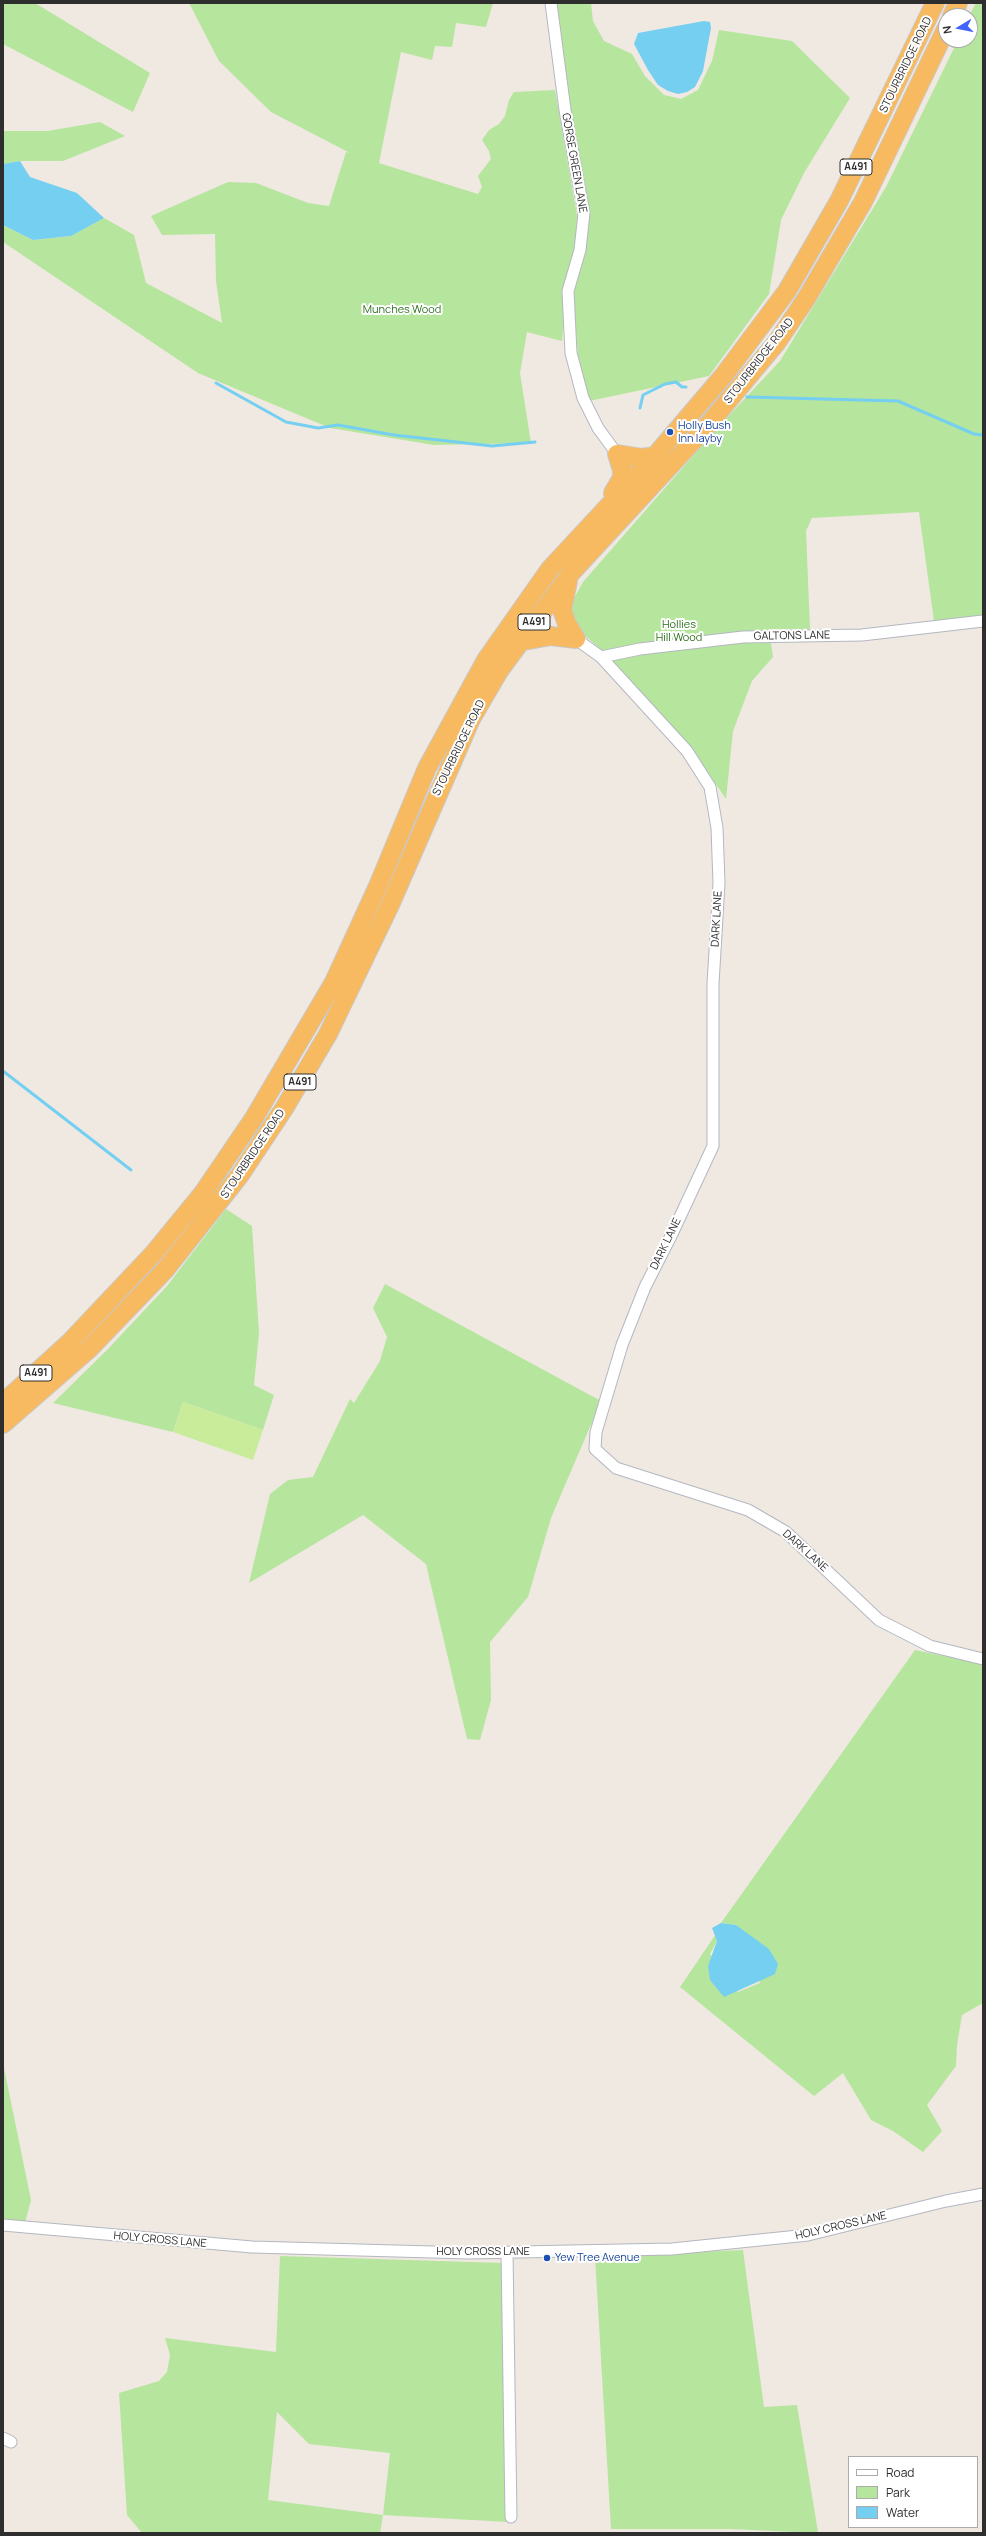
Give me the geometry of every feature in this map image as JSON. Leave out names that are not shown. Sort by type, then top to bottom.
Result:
[{"type":"highway","name":"STOURBRIDGE ROAD","points":[[3,1403],[69,1343],[154,1253],[203,1193],[254,1118],[334,982],[378,886],[427,768],[466,695],[536,587],[607,507],[655,456],[724,375],[787,291],[839,201],[935,3]]},
{"type":"highway","name":"STOURBRIDGE ROAD","points":[[3,1424],[89,1350],[165,1270],[218,1205],[285,1107],[328,1034],[386,912],[471,719],[518,642],[571,573],[707,426],[777,342],[806,299],[863,202],[938,46]]},
{"type":"highway","points":[[607,507],[622,478],[622,470],[617,454],[642,458],[655,456]]},
{"type":"highway","points":[[571,573],[564,592],[562,610],[567,624],[576,639]]},
{"type":"highway","points":[[518,642],[534,637],[551,636],[576,639]]},
{"type":"street","name":"GORSE GREEN LANE","points":[[551,3],[565,110],[584,213],[580,250],[568,291],[571,352],[583,398],[598,428],[617,454]]},
{"type":"street","name":"GALTONS LANE","points":[[601,657],[640,649],[743,637],[862,636],[983,621]]},
{"type":"street","name":"DARK LANE","points":[[576,639],[601,657],[687,751],[710,787],[717,828],[719,883],[713,984],[713,1146],[672,1234],[644,1287],[622,1345],[596,1432],[595,1450],[616,1468],[748,1510],[786,1532],[880,1620],[930,1646],[983,1659]]},
{"type":"street","name":"HOLY CROSS LANE","points":[[3,2225],[252,2247],[468,2253],[672,2249],[808,2235],[946,2201],[983,2194]]},
{"type":"street","points":[[507,2252],[511,2517]]},
{"type":"green space","points":[[3,3],[35,3],[150,73],[133,112],[3,44]]},
{"type":"green space","name":"Munches Wood","points":[[189,3],[493,3],[486,27],[456,23],[452,47],[435,46],[432,60],[401,52],[379,163],[478,194],[482,187],[478,176],[491,159],[489,151],[482,140],[489,130],[499,124],[505,116],[509,100],[514,92],[555,90],[577,215],[576,244],[568,271],[562,341],[527,332],[520,373],[531,443],[434,445],[330,428],[198,373],[3,242],[3,225],[33,240],[71,236],[104,218],[134,235],[146,283],[222,323],[216,281],[215,234],[162,235],[151,216],[228,182],[256,183],[308,203],[329,206],[346,152],[350,153],[271,112],[219,61]]},
{"type":"green space","points":[[554,3],[591,3],[593,21],[604,41],[632,54],[645,76],[664,95],[681,99],[698,90],[712,61],[719,30],[792,41],[850,98],[804,173],[781,220],[769,294],[709,376],[589,401],[578,355],[573,295],[584,253],[570,110]]},
{"type":"green space","name":"Hollies Hill Wood","points":[[976,3],[983,3],[983,615],[934,621],[919,512],[812,518],[806,531],[810,629],[769,629],[773,657],[752,681],[733,731],[726,799],[695,754],[666,720],[604,652],[569,622],[568,609],[583,582],[719,426],[780,361],[886,187],[954,48],[978,48],[978,8],[973,8]]},
{"type":"green space","points":[[100,122],[125,136],[63,161],[20,161],[3,164],[3,131],[48,131]]},
{"type":"green space","points":[[226,1209],[252,1226],[259,1333],[254,1385],[274,1395],[263,1430],[183,1402],[173,1432],[53,1403],[108,1349],[167,1286]]},
{"type":"green space","points":[[385,1284],[601,1401],[551,1518],[528,1597],[490,1642],[491,1700],[480,1740],[467,1739],[426,1564],[363,1515],[249,1583],[270,1494],[288,1480],[313,1477],[350,1399],[354,1403],[380,1361],[387,1337],[373,1308]]},
{"type":"green space","points":[[183,1402],[263,1430],[253,1460],[173,1432]]},
{"type":"green space","points":[[915,1650],[983,1664],[983,2003],[962,2015],[957,2045],[956,2066],[927,2105],[942,2131],[923,2152],[893,2131],[871,2120],[843,2073],[814,2096],[680,1987],[716,1934],[717,1941],[710,1954],[738,1992],[760,1983],[736,1925],[721,1923]]},
{"type":"green space","points":[[3,2063],[31,2200],[25,2223],[3,2221]]},
{"type":"green space","points":[[743,2250],[764,2407],[797,2405],[818,2532],[848,2533],[818,2533],[730,2529],[611,2529],[595,2256]]},
{"type":"green space","points":[[280,2256],[503,2263],[508,2522],[383,2515],[380,2533],[142,2533],[127,2515],[119,2393],[159,2381],[167,2372],[170,2355],[165,2338],[276,2352]],"holes":[[[277,2412],[309,2444],[390,2453],[383,2515],[268,2500]]]},
{"type":"water","points":[[704,21],[710,22],[711,28],[703,71],[695,87],[687,92],[678,94],[668,91],[658,85],[634,44],[638,33]]},
{"type":"water","points":[[20,161],[30,177],[77,193],[104,218],[71,236],[33,240],[3,225],[3,164]]},
{"type":"water","points":[[721,1923],[736,1925],[769,1949],[778,1964],[775,1974],[724,1997],[710,1980],[708,1966],[717,1941],[712,1928]]},
{"type":"waterway","points":[[640,408],[643,395],[665,384],[676,382],[682,387],[686,387]]},
{"type":"waterway","points":[[216,383],[286,422],[318,428],[338,425],[394,435],[492,446],[535,442]]},
{"type":"waterway","points":[[747,397],[898,401],[974,434],[983,435]]},
{"type":"waterway","points":[[3,1071],[131,1170]]},
{"type":"place","name":"Holly Bush Inn layby","points":[[670,432]]},
{"type":"place","name":"Yew Tree Avenue","points":[[547,2258]]}]
